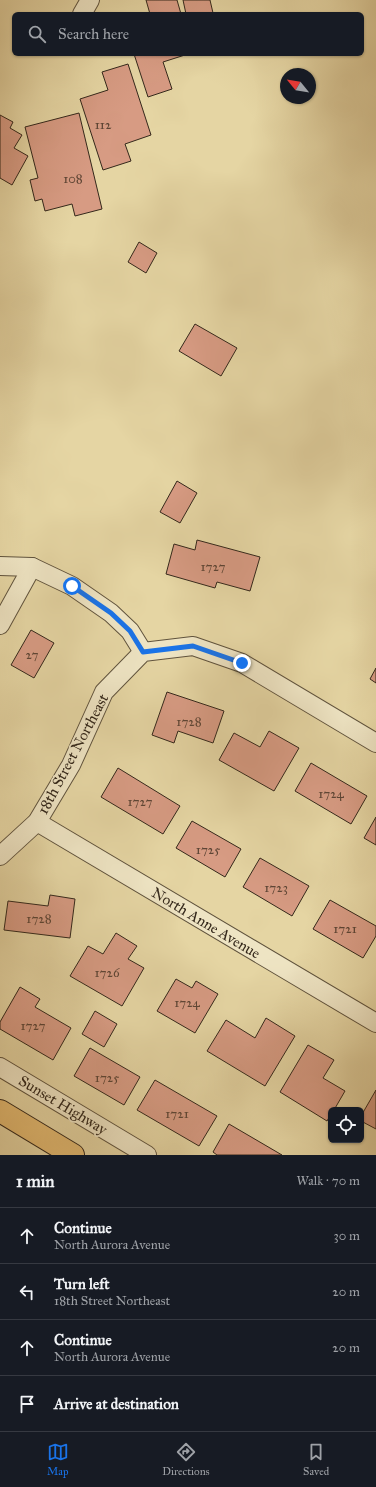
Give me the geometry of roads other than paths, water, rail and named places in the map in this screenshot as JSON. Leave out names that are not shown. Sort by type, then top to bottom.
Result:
[{"type":"highway","points":[[0,1111],[73,1155]]},
{"type":"street","points":[[83,12],[90,0]]},
{"type":"street","points":[[0,566],[32,567],[72,586],[111,613],[130,631],[143,652],[193,646],[242,663],[376,743]]},
{"type":"street","points":[[0,625],[32,567]]},
{"type":"street","name":"18th Street Northeast","points":[[0,856],[37,822],[71,765],[104,692],[143,652]]},
{"type":"street","name":"North Anne Avenue","points":[[37,822],[376,1023]]},
{"type":"street","name":"Sunset Highway","points":[[0,1067],[147,1155]]}]
